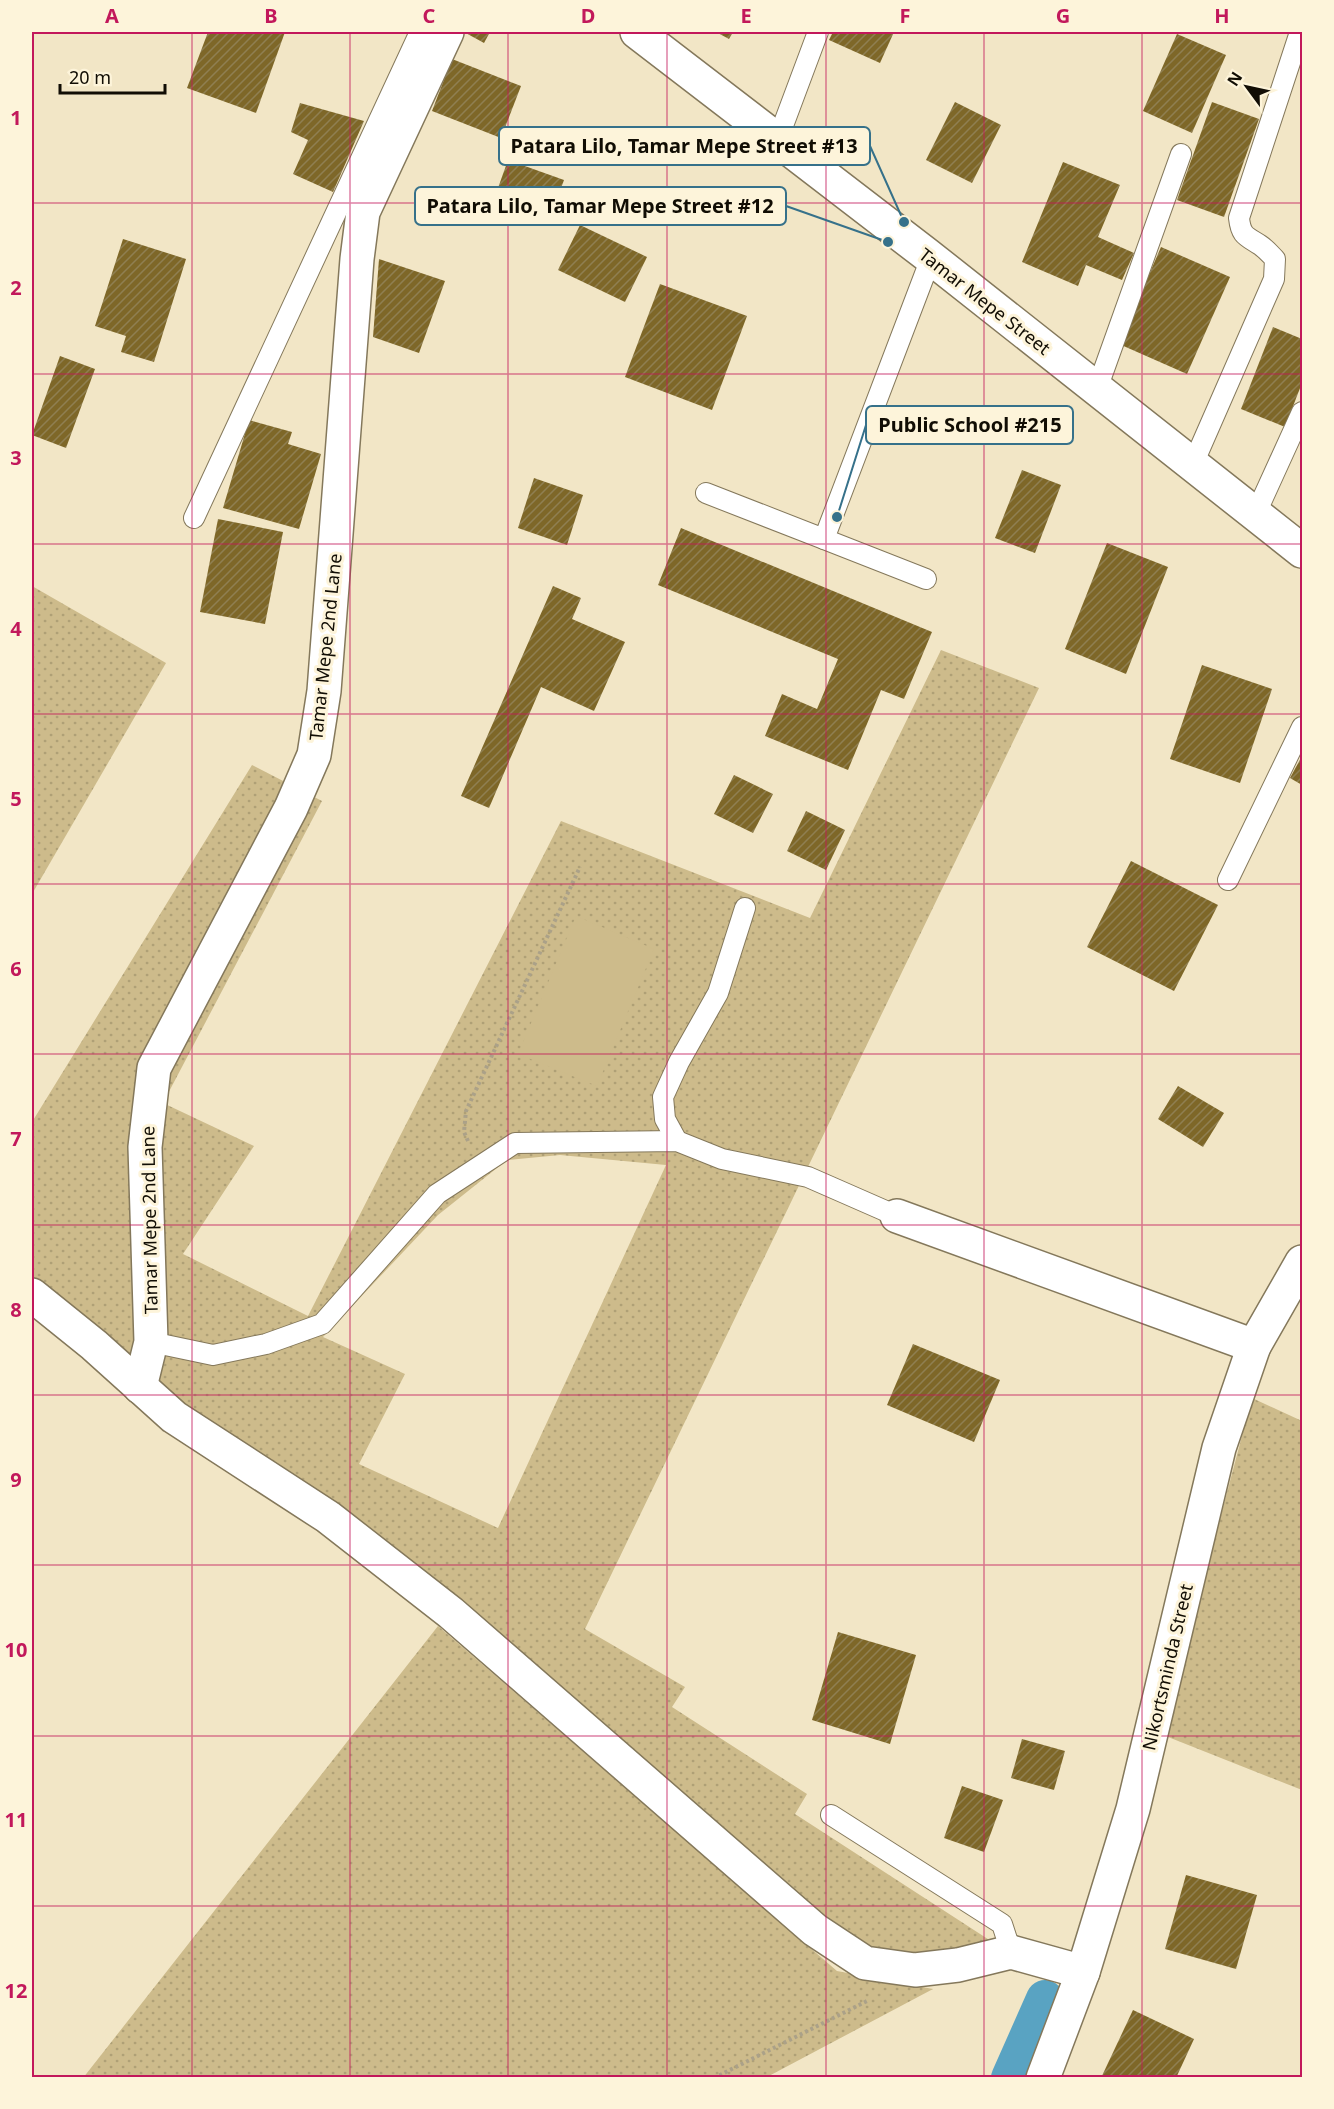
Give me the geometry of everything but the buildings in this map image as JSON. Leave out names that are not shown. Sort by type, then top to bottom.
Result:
[{"type":"street","name":"Tamar Mepe 2nd Lane","points":[[140,1387],[151,1342],[145,1147],[154,1068],[291,808],[314,755],[324,691],[357,260],[363,212],[447,32]]},
{"type":"street","name":"Tamar Mepe Street","points":[[637,32],[931,258],[1302,551]]},
{"type":"street","points":[[897,1216],[1254,1346]]},
{"type":"street","name":"Nikortsminda Street","points":[[1043,2078],[1083,1972],[1133,1809],[1219,1448],[1254,1346],[1302,1262]]},
{"type":"street","points":[[32,1295],[94,1345],[174,1417],[328,1517],[451,1613],[806,1922],[865,1962],[915,1970],[958,1965],[1011,1952],[1083,1972]]},
{"type":"lane","points":[[194,518],[420,32]]},
{"type":"lane","points":[[778,139],[818,32]]},
{"type":"lane","points":[[1193,464],[1274,279],[1275,259],[1262,246],[1248,239],[1240,229],[1239,218],[1300,32]]},
{"type":"lane","points":[[1097,389],[1181,154]]},
{"type":"lane","points":[[824,539],[931,258]]},
{"type":"lane","points":[[1256,513],[1302,412]]},
{"type":"lane","points":[[706,493],[926,579]]},
{"type":"lane","points":[[1228,880],[1302,727]]},
{"type":"lane","points":[[676,1141],[664,1119],[663,1097],[679,1062],[718,993],[745,908]]},
{"type":"lane","points":[[151,1342],[213,1354],[266,1344],[322,1324],[437,1194],[515,1143],[676,1141],[722,1159],[808,1177],[897,1216]]},
{"type":"lane","points":[[831,1815],[1002,1924],[1011,1952]]},
{"type":"path","points":[[480,1166],[464,1132],[466,1111],[580,867]]},
{"type":"path","points":[[714,2078],[869,2000]]},
{"type":"shaded area","points":[[32,586],[166,663],[32,894]]},
{"type":"shaded area","points":[[941,650],[1039,688],[585,1629],[685,1687],[672,1707],[807,1794],[795,1814],[994,1943],[946,1951],[897,1954],[864,1951],[177,1408],[32,1280],[32,1122],[252,765],[322,801],[163,1103],[254,1146],[183,1254],[308,1316],[561,821],[810,918]],"holes":[[[560,1155],[666,1165],[498,1528],[359,1464],[405,1374],[323,1337],[438,1215],[507,1160]]]},
{"type":"shaded area","points":[[576,916],[654,949],[597,1086],[518,1054]]},
{"type":"shaded area","points":[[1252,1398],[1302,1421],[1302,1790],[1163,1735]]},
{"type":"shaded area","points":[[438,1626],[837,1971],[933,1989],[767,2077],[83,2078]]},
{"type":"shaded area","points":[[1042,1988],[1063,1990],[1027,2077],[1002,2078],[1010,2034]]},
{"type":"waterway","points":[[1010,2078],[1045,1999]]},
{"type":"place","name":"Patara Lilo, Tamar Mepe Street #13","points":[[904,222]]},
{"type":"place","name":"Patara Lilo, Tamar Mepe Street #12","points":[[888,242]]},
{"type":"place","name":"Public School #215","points":[[837,517]]}]
